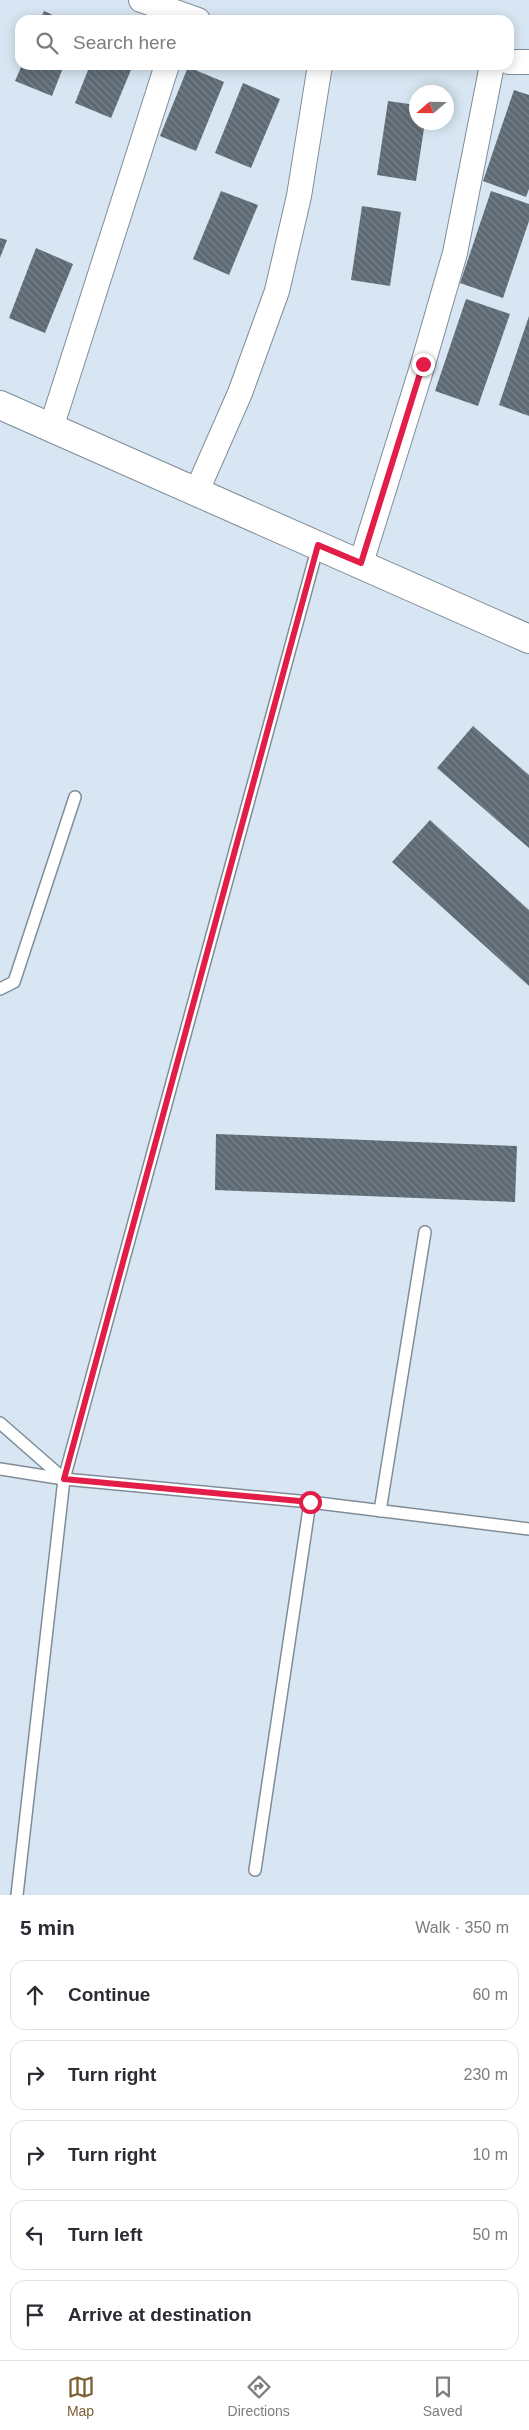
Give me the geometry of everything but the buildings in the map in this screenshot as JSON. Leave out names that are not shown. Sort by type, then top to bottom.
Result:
[{"type":"street","points":[[141,0],[180,15]]},
{"type":"street","points":[[514,62],[529,62]]},
{"type":"street","points":[[51,428],[165,70]]},
{"type":"street","points":[[196,493],[240,393],[277,291],[299,196],[319,70]]},
{"type":"street","points":[[361,563],[423,364],[454,253],[491,70]]},
{"type":"street","points":[[0,405],[196,493],[361,563],[529,639]]},
{"type":"lane","points":[[17,1895],[64,1479],[318,545]]},
{"type":"lane","points":[[0,989],[14,982],[75,797]]},
{"type":"lane","points":[[380,1511],[425,1232]]},
{"type":"lane","points":[[0,1423],[64,1479]]},
{"type":"lane","points":[[0,1469],[64,1479],[310,1502],[529,1528]]},
{"type":"lane","points":[[255,1870],[310,1502]]},
{"type":"route","points":[[310,1502],[64,1479],[318,545],[361,563],[423,364]]}]
